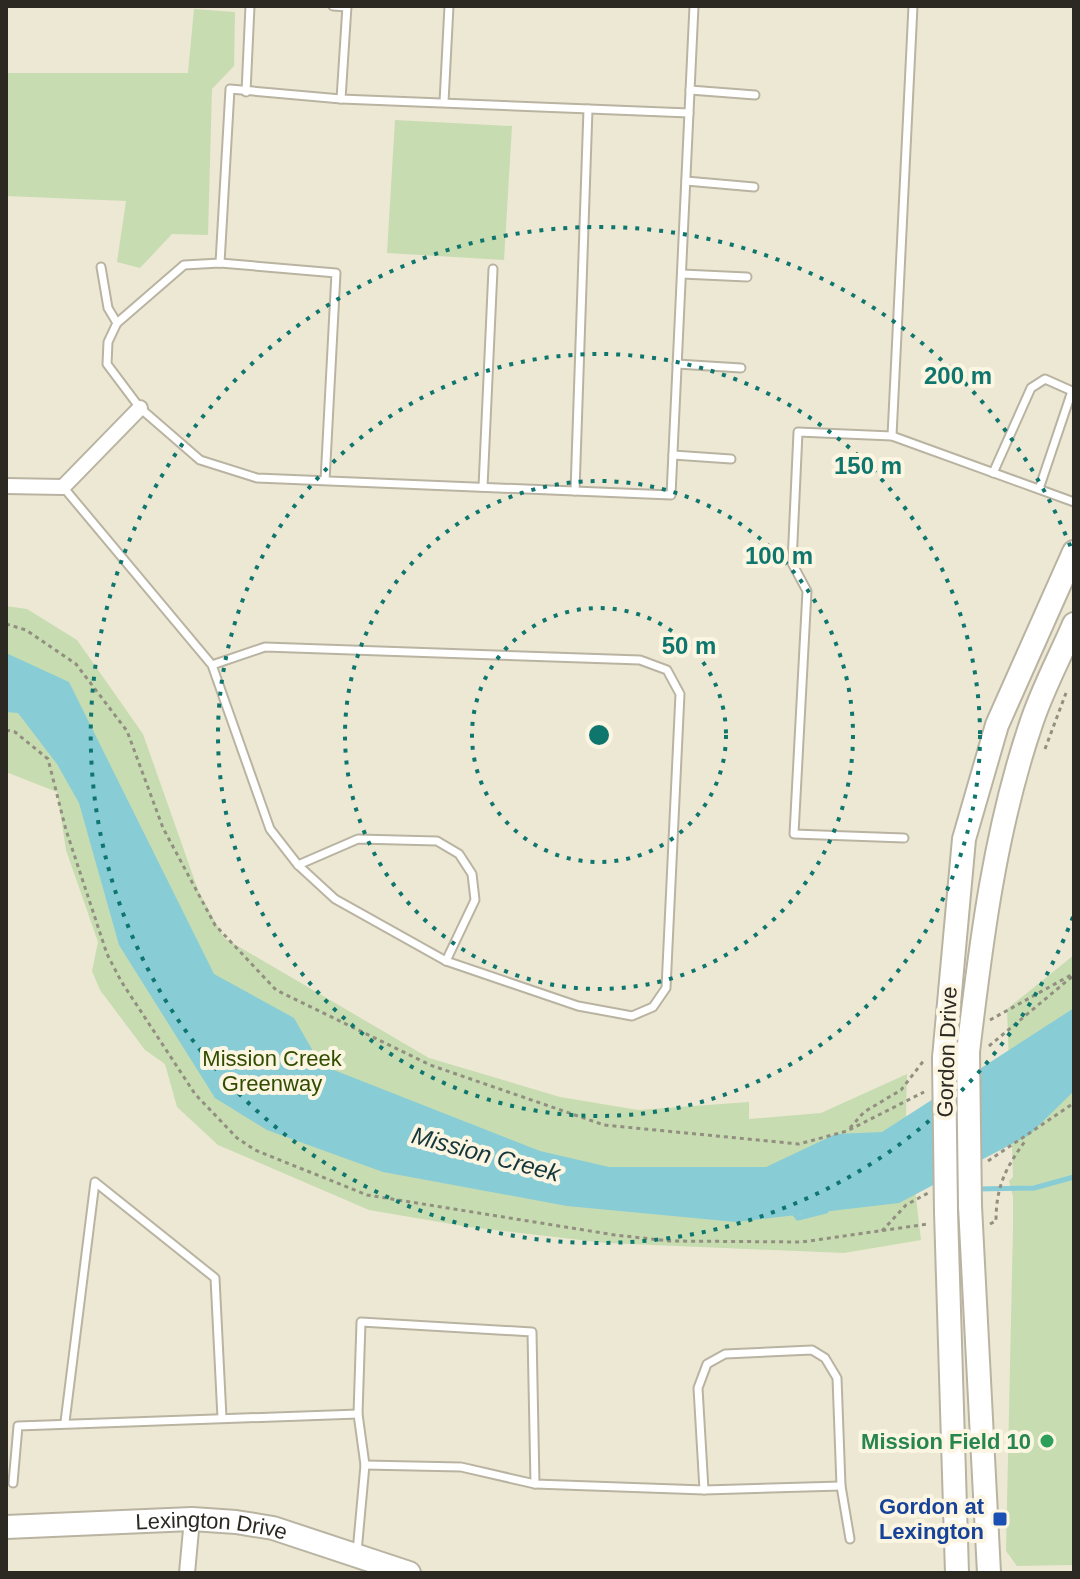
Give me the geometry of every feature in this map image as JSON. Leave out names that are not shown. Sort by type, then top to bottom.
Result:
[{"type":"main road","name":"Gordon Drive","points":[[957,1573],[944,1053],[964,839],[997,725],[1074,552]]},
{"type":"main road","name":"Gordon Drive","points":[[989,1573],[970,1206],[968,1052],[983,924],[1002,833],[1031,724],[1074,624]]},
{"type":"main road","name":"Lexington Drive","points":[[6,1527],[192,1519],[273,1528],[409,1573]]},
{"type":"street","points":[[6,486],[63,487],[140,408]]},
{"type":"street","points":[[187,1573],[192,1519]]},
{"type":"lane","points":[[246,92],[250,6]]},
{"type":"lane","points":[[333,6],[347,6],[341,99]]},
{"type":"lane","points":[[444,102],[449,6]]},
{"type":"lane","points":[[325,481],[336,273],[220,263],[184,265],[117,323],[108,342],[107,364],[140,408],[200,460],[257,478],[325,481],[483,487],[671,495],[694,6]]},
{"type":"lane","points":[[892,436],[913,6]]},
{"type":"lane","points":[[220,263],[230,89],[341,99],[689,113]]},
{"type":"lane","points":[[690,90],[755,95]]},
{"type":"lane","points":[[575,491],[588,109]]},
{"type":"lane","points":[[686,181],[754,187]]},
{"type":"lane","points":[[101,267],[108,308],[117,323]]},
{"type":"lane","points":[[483,487],[493,269]]},
{"type":"lane","points":[[682,274],[747,277]]},
{"type":"lane","points":[[677,364],[741,368]]},
{"type":"lane","points":[[993,473],[1031,388],[1045,379],[1072,391],[1039,489]]},
{"type":"lane","points":[[904,838],[794,834],[807,591],[792,563],[798,432],[892,436],[1074,502]]},
{"type":"lane","points":[[673,455],[731,459]]},
{"type":"lane","points":[[63,487],[212,665],[270,829],[298,865],[335,899],[446,961],[578,1006],[632,1016],[653,1007],[666,988],[680,694],[667,670],[640,660],[265,647],[212,665]]},
{"type":"lane","points":[[298,865],[358,839],[437,841],[459,854],[472,874],[475,900],[446,961]]},
{"type":"lane","points":[[65,1422],[95,1182],[215,1278],[222,1418]]},
{"type":"lane","points":[[357,1558],[365,1465],[358,1414],[361,1322],[532,1332],[535,1484]]},
{"type":"lane","points":[[704,1490],[698,1388],[707,1364],[725,1354],[812,1350],[825,1358],[837,1378],[841,1486],[850,1539]]},
{"type":"lane","points":[[13,1483],[18,1426],[358,1414]]},
{"type":"lane","points":[[365,1465],[461,1467],[535,1484],[704,1490],[841,1486]]},
{"type":"path","points":[[6,730],[15,732],[48,759],[66,830],[107,954],[121,981],[195,1094],[237,1138],[255,1150],[367,1195],[629,1237],[670,1241],[802,1242],[931,1224],[947,1219]]},
{"type":"path","points":[[983,1024],[1074,973]]},
{"type":"path","points":[[847,1131],[864,1112],[901,1090],[923,1059],[944,1053]]},
{"type":"path","points":[[986,1226],[996,1221],[996,1196],[1004,1169],[1029,1136],[1074,1103]]},
{"type":"green space","points":[[194,9],[235,12],[234,66],[212,89],[208,235],[172,234],[140,268],[117,262],[126,201],[6,196],[6,73],[188,73]]},
{"type":"green space","points":[[395,120],[512,126],[504,260],[387,253]]},
{"type":"green space","name":"Mission Creek Greenway","points":[[6,606],[27,609],[77,640],[143,734],[198,890],[224,938],[429,1058],[560,1097],[638,1110],[749,1102],[749,1119],[821,1113],[907,1074],[906,1114],[921,1240],[844,1253],[606,1243],[469,1227],[369,1210],[218,1145],[177,1107],[165,1064],[145,1050],[100,990],[92,971],[98,942],[66,850],[57,792],[6,772]]},
{"type":"green space","points":[[1074,955],[1074,1565],[1017,1566],[1006,1551],[1013,1228],[1013,1197],[1009,1181],[1013,1177],[1007,1009]]},
{"type":"water","name":"Mission Creek","points":[[6,653],[69,682],[214,974],[294,1018],[321,1065],[540,1151],[609,1167],[766,1167],[836,1134],[882,1132],[1074,1008],[1074,1091],[1029,1135],[899,1203],[736,1222],[567,1206],[383,1172],[267,1130],[215,1098],[119,945],[79,803],[57,764],[18,713],[6,712]]},
{"type":"waterway","points":[[977,1189],[1034,1188],[1074,1177]]},
{"type":"waterway","points":[[792,1211],[798,1218],[826,1211]]},
{"type":"place","name":"Mission Field 10","points":[[1047,1441]]},
{"type":"place","name":"Gordon at Lexington","points":[[1000,1519]]}]
